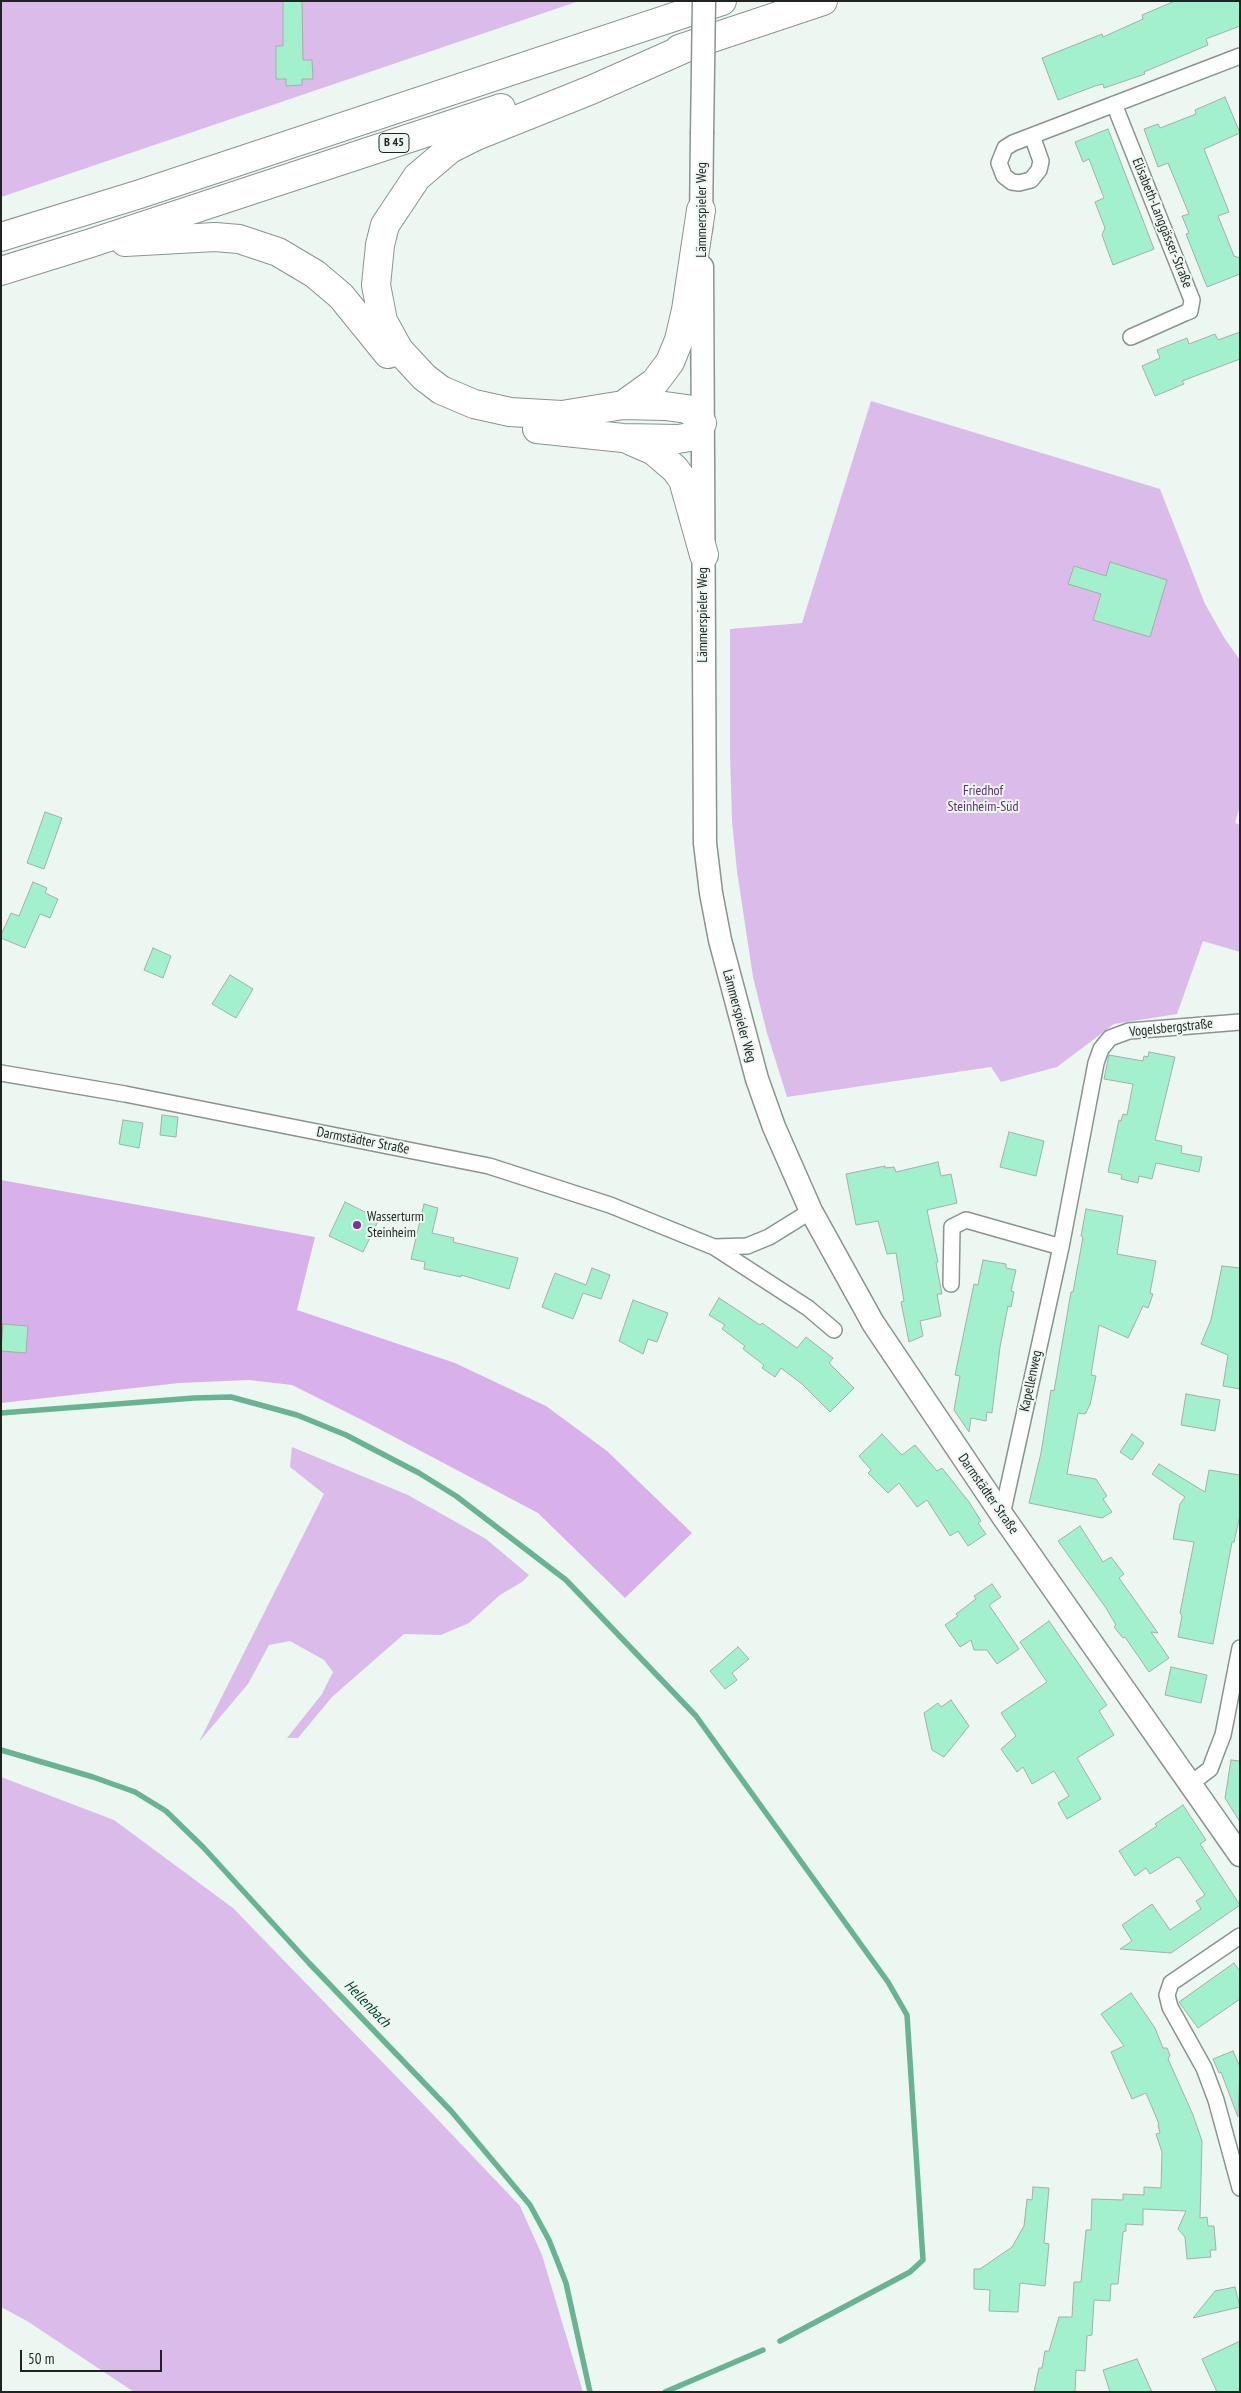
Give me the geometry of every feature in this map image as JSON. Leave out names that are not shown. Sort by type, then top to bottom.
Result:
[{"type":"highway","name":"B 45","points":[[1,237],[168,185],[722,1]]},
{"type":"highway","name":"B 45","points":[[1,271],[91,243],[822,1]]},
{"type":"highway","points":[[91,243],[196,237],[238,239],[257,244],[297,262],[327,284],[341,296],[404,374],[418,388],[451,408],[496,422],[524,427],[623,438],[678,439],[690,437],[698,432],[702,423],[697,416],[687,409],[665,406],[623,405],[588,412],[536,415],[474,404],[441,390],[412,365],[390,336],[381,313],[376,285],[380,245],[385,225],[417,177],[450,149],[514,119],[591,90],[697,43]]},
{"type":"highway","points":[[623,405],[655,382],[673,355],[686,310],[701,210]]},
{"type":"highway","points":[[623,438],[654,451],[683,480],[704,555]]},
{"type":"street","name":"Lämmerspieler Weg","points":[[704,1],[701,210],[704,555],[703,796],[711,893],[732,991],[757,1080],[777,1135],[811,1212]]},
{"type":"street","points":[[1032,136],[1240,56]]},
{"type":"street","name":"Elisabeth-Langgässer-Straße","points":[[1114,104],[1192,300],[1190,311],[1131,337]]},
{"type":"street","name":"Vogelsbergstraße","points":[[1105,1042],[1118,1034],[1147,1028],[1240,1022]]},
{"type":"street","name":"Kapellenweg","points":[[1002,1515],[1061,1247],[1096,1062],[1105,1042]]},
{"type":"street","name":"Darmstädter Straße","points":[[1,1073],[135,1096],[489,1166],[610,1205],[714,1247],[808,1308],[834,1330]]},
{"type":"street","name":"Darmstädter Straße","points":[[714,1247],[747,1246],[769,1237],[811,1212],[873,1323],[1002,1515],[1240,1855]]},
{"type":"street","points":[[951,1284],[952,1227],[966,1220],[1061,1247]]},
{"type":"street","points":[[1190,1784],[1210,1769],[1216,1753],[1222,1735],[1240,1648]]},
{"type":"street","points":[[1240,1936],[1171,1983],[1167,1995],[1170,2007],[1204,2068],[1216,2100],[1240,2188]]},
{"type":"green space","points":[[1,1],[579,1],[1,197]]},
{"type":"green space","name":"Friedhof Steinheim-Süd","points":[[871,401],[1160,489],[1205,604],[1225,639],[1240,660],[1240,806],[1235,823],[1240,825],[1240,952],[1203,941],[1177,1014],[1114,1024],[1057,1067],[1001,1082],[991,1067],[787,1097],[767,1033],[753,977],[737,871],[732,821],[730,753],[730,629],[802,623]]},
{"type":"green space","points":[[292,1447],[408,1495],[486,1539],[529,1575],[522,1582],[500,1595],[469,1623],[441,1635],[404,1634],[332,1697],[298,1738],[287,1738],[322,1694],[333,1672],[324,1660],[290,1641],[269,1645],[248,1684],[199,1742],[324,1494],[290,1467]]},
{"type":"green space","points":[[1,1777],[114,1820],[233,1908],[520,2206],[542,2255],[583,2392],[134,2392],[27,2321],[1,2307]]},
{"type":"shaded area","points":[[1,1180],[315,1237],[297,1310],[455,1363],[546,1406],[607,1451],[692,1533],[625,1598],[538,1513],[292,1385],[249,1380],[179,1383],[1,1403]]},
{"type":"building","points":[[283,1],[302,1],[303,60],[312,60],[313,79],[302,79],[302,85],[286,86],[286,79],[276,79],[276,46],[283,46]]},
{"type":"building","points":[[1175,1],[1240,1],[1240,26],[1206,39],[1208,45],[1144,72],[1145,74],[1104,88],[1103,84],[1095,86],[1058,100],[1042,58],[1102,34],[1103,37],[1143,19],[1142,15]]},
{"type":"building","points":[[1225,97],[1240,133],[1204,149],[1229,212],[1218,216],[1234,256],[1240,258],[1240,274],[1207,287],[1186,234],[1189,233],[1182,216],[1189,214],[1168,163],[1158,167],[1144,129],[1158,124],[1160,128],[1196,114],[1195,110]]},
{"type":"building","points":[[1108,129],[1154,249],[1113,265],[1102,235],[1105,228],[1095,202],[1104,198],[1089,159],[1083,162],[1075,142]]},
{"type":"building","points":[[1240,332],[1240,359],[1182,381],[1184,384],[1155,396],[1142,366],[1160,358],[1157,350],[1187,338],[1189,344],[1215,334],[1218,340]]},
{"type":"building","points":[[1110,562],[1167,580],[1150,637],[1093,620],[1101,594],[1068,584],[1074,566],[1106,576]]},
{"type":"building","points":[[45,812],[62,818],[44,869],[27,863]]},
{"type":"building","points":[[33,882],[47,888],[45,893],[58,899],[50,918],[40,914],[25,948],[1,938],[1,935],[11,913],[19,916]]},
{"type":"building","points":[[153,948],[171,956],[163,978],[144,970]]},
{"type":"building","points":[[230,975],[253,989],[236,1018],[212,1004]]},
{"type":"building","points":[[1149,1052],[1175,1057],[1155,1140],[1182,1146],[1181,1153],[1202,1157],[1199,1172],[1156,1163],[1152,1179],[1139,1176],[1138,1183],[1121,1179],[1122,1175],[1108,1172],[1119,1120],[1121,1121],[1123,1114],[1127,1115],[1133,1084],[1104,1079],[1109,1055],[1143,1061],[1144,1056],[1148,1057]]},
{"type":"building","points":[[162,1115],[178,1117],[176,1137],[160,1135]]},
{"type":"building","points":[[123,1120],[143,1123],[139,1148],[119,1144]]},
{"type":"building","points":[[1009,1132],[1044,1141],[1036,1176],[1000,1167]]},
{"type":"building","points":[[938,1162],[941,1176],[951,1174],[957,1203],[927,1210],[938,1262],[936,1263],[942,1294],[937,1294],[941,1316],[920,1321],[923,1336],[909,1342],[901,1302],[904,1301],[896,1253],[887,1254],[878,1221],[856,1225],[846,1174],[885,1166],[885,1168],[894,1167],[896,1172]]},
{"type":"building","points":[[345,1202],[379,1219],[363,1252],[329,1236]]},
{"type":"building","points":[[424,1204],[438,1208],[432,1233],[454,1238],[453,1242],[518,1258],[509,1289],[461,1275],[461,1277],[424,1269],[425,1262],[411,1259]]},
{"type":"building","points":[[1086,1209],[1123,1216],[1117,1254],[1156,1261],[1150,1293],[1153,1294],[1148,1308],[1143,1306],[1128,1338],[1099,1325],[1091,1375],[1096,1376],[1090,1405],[1085,1414],[1078,1413],[1067,1474],[1096,1479],[1107,1496],[1103,1499],[1112,1512],[1102,1518],[1029,1503],[1041,1453],[1051,1390],[1054,1391],[1071,1292],[1073,1292],[1083,1237],[1081,1236]]},
{"type":"building","points":[[983,1260],[1006,1264],[1006,1268],[1016,1270],[1011,1291],[1014,1292],[1011,1307],[1008,1306],[1000,1347],[992,1413],[987,1412],[986,1421],[971,1418],[969,1432],[954,1410],[960,1376],[955,1375],[974,1284],[978,1285]]},
{"type":"building","points":[[1222,1266],[1240,1268],[1240,1389],[1223,1386],[1228,1355],[1201,1344],[1211,1320]]},
{"type":"building","points":[[592,1268],[610,1275],[601,1299],[583,1293],[573,1319],[542,1307],[555,1273],[586,1285]]},
{"type":"building","points":[[719,1298],[760,1325],[762,1323],[797,1348],[806,1337],[833,1358],[829,1363],[854,1388],[830,1412],[802,1384],[781,1368],[775,1377],[762,1368],[764,1365],[743,1349],[745,1346],[722,1329],[725,1325],[709,1315]]},
{"type":"building","points":[[633,1300],[668,1313],[657,1342],[648,1339],[643,1354],[619,1341]]},
{"type":"building","points":[[3,1324],[28,1326],[26,1353],[1,1351]]},
{"type":"building","points":[[1186,1394],[1220,1400],[1215,1431],[1181,1425]]},
{"type":"building","points":[[882,1434],[902,1455],[915,1445],[937,1471],[942,1468],[969,1502],[981,1521],[978,1523],[986,1534],[968,1546],[958,1531],[950,1536],[927,1500],[917,1507],[899,1483],[888,1493],[868,1473],[871,1470],[859,1456]]},
{"type":"building","points":[[1132,1434],[1144,1443],[1132,1460],[1120,1452]]},
{"type":"building","points":[[1159,1464],[1205,1492],[1209,1470],[1240,1475],[1240,1515],[1234,1542],[1232,1542],[1213,1644],[1178,1637],[1182,1616],[1180,1613],[1194,1542],[1173,1539],[1180,1504],[1185,1497],[1152,1474]]},
{"type":"building","points":[[1080,1526],[1103,1562],[1111,1557],[1124,1574],[1119,1578],[1158,1633],[1151,1632],[1169,1658],[1149,1672],[1125,1637],[1123,1638],[1114,1627],[1116,1625],[1106,1608],[1058,1541]]},
{"type":"building","points":[[992,1584],[1001,1597],[989,1605],[1019,1649],[997,1664],[987,1650],[974,1650],[971,1640],[960,1647],[945,1625],[976,1599],[974,1596]]},
{"type":"building","points":[[1049,1621],[1107,1705],[1099,1711],[1114,1735],[1077,1758],[1101,1799],[1067,1819],[1058,1803],[1069,1796],[1054,1771],[1032,1784],[1023,1767],[1017,1772],[1001,1749],[1016,1736],[1001,1713],[1047,1682],[1020,1642]]},
{"type":"building","points":[[738,1647],[749,1659],[732,1673],[737,1680],[725,1689],[710,1671]]},
{"type":"building","points":[[1171,1667],[1207,1675],[1201,1703],[1165,1695]]},
{"type":"building","points":[[951,1700],[969,1726],[944,1757],[932,1750],[924,1713],[938,1703],[941,1707]]},
{"type":"building","points":[[1231,1760],[1240,1761],[1240,1822],[1225,1798]]},
{"type":"building","points":[[1183,1805],[1206,1840],[1200,1844],[1240,1905],[1171,1953],[1120,1949],[1132,1941],[1122,1925],[1152,1904],[1170,1930],[1201,1909],[1196,1901],[1205,1895],[1180,1858],[1177,1857],[1150,1874],[1146,1868],[1135,1876],[1119,1851],[1157,1826],[1155,1824]]},
{"type":"building","points":[[1234,1963],[1240,1971],[1240,1999],[1198,2028],[1179,2002]]},
{"type":"building","points":[[1131,1993],[1155,2028],[1163,2048],[1167,2048],[1170,2055],[1168,2059],[1193,2115],[1202,2141],[1200,2218],[1207,2217],[1208,2226],[1214,2226],[1216,2250],[1210,2250],[1211,2257],[1187,2259],[1185,2237],[1178,2229],[1186,2211],[1143,2209],[1143,2225],[1126,2224],[1126,2231],[1123,2232],[1118,2284],[1111,2284],[1110,2301],[1094,2300],[1092,2335],[1087,2336],[1085,2371],[1076,2370],[1075,2392],[1034,2392],[1039,2368],[1042,2368],[1045,2351],[1049,2351],[1059,2317],[1072,2317],[1074,2282],[1081,2282],[1086,2230],[1091,2230],[1092,2199],[1123,2200],[1123,2194],[1144,2195],[1144,2187],[1161,2188],[1162,2152],[1156,2134],[1160,2133],[1159,2124],[1146,2093],[1132,2099],[1111,2052],[1124,2046],[1101,2014]]},
{"type":"building","points":[[1233,2051],[1240,2067],[1238,2117],[1221,2072],[1219,2073],[1213,2059]]},
{"type":"building","points":[[1033,2187],[1049,2188],[1044,2243],[1049,2244],[1045,2286],[1020,2283],[1018,2312],[989,2311],[990,2290],[974,2289],[974,2269],[980,2269],[1012,2247],[1024,2226],[1027,2199],[1032,2200]]},
{"type":"building","points":[[1235,2287],[1240,2307],[1193,2318],[1215,2291]]},
{"type":"building","points":[[1240,2341],[1240,2392],[1217,2392],[1202,2359]]},
{"type":"building","points":[[1137,2359],[1152,2392],[1110,2392],[1103,2370]]},
{"type":"waterway","points":[[1,1413],[194,1398],[231,1397],[297,1415],[346,1435],[419,1473],[456,1496],[566,1580],[696,1716],[888,1982],[907,2015],[923,2260],[910,2272],[780,2341]]},
{"type":"waterway","name":"Hellenbach","points":[[1,1750],[93,1777],[135,1792],[166,1811],[203,1847],[309,1963],[452,2112],[530,2205],[549,2240],[566,2283],[590,2392]]},
{"type":"waterway","points":[[665,2392],[763,2350]]},
{"type":"place","name":"Wasserturm Steinheim","points":[[357,1225]]}]
